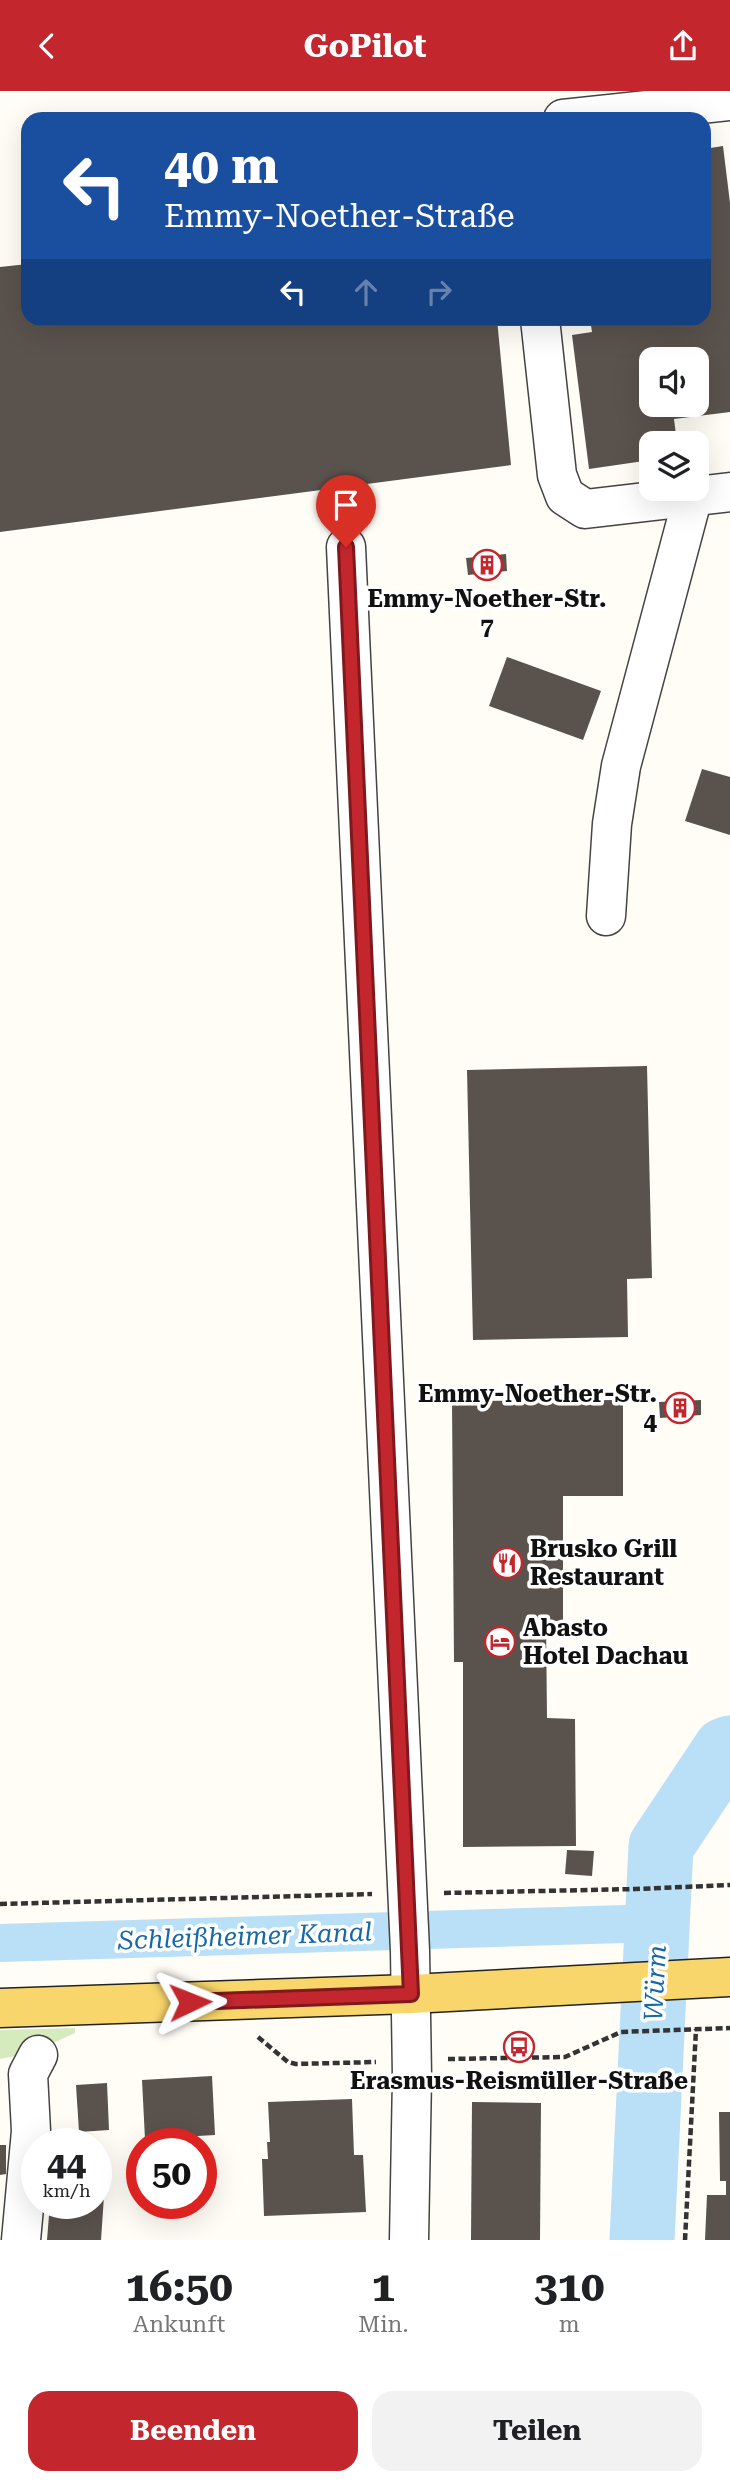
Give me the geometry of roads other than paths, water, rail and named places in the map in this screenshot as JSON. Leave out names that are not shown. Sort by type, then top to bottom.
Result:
[{"type":"main road","points":[[0,2008],[411,1994],[718,1978]]},
{"type":"street","points":[[628,112],[730,101]]},
{"type":"street","points":[[541,326],[557,475],[565,496],[585,509],[712,494],[621,766],[612,824],[606,916]]},
{"type":"street","points":[[346,547],[410,1951],[412,2060],[409,2240]]},
{"type":"street","points":[[21,2240],[31,2131],[29,2074],[38,2055]]},
{"type":"waterway","name":"Würm","points":[[642,2240],[661,1846],[725,1750],[730,1748]]},
{"type":"waterway","name":"Schleißheimer Kanal","points":[[0,1943],[658,1923]]},
{"type":"place","name":"Emmy-Noether-Str. 7","points":[[487,565]]},
{"type":"place","name":"Emmy-Noether-Str. 4","points":[[680,1408]]},
{"type":"place","name":"Brusko Grill Restaurant","points":[[507,1563]]},
{"type":"place","name":"Abasto Hotel Dachau","points":[[500,1642]]},
{"type":"place","name":"Erasmus-Reismüller-Straße","points":[[519,2047]]}]
